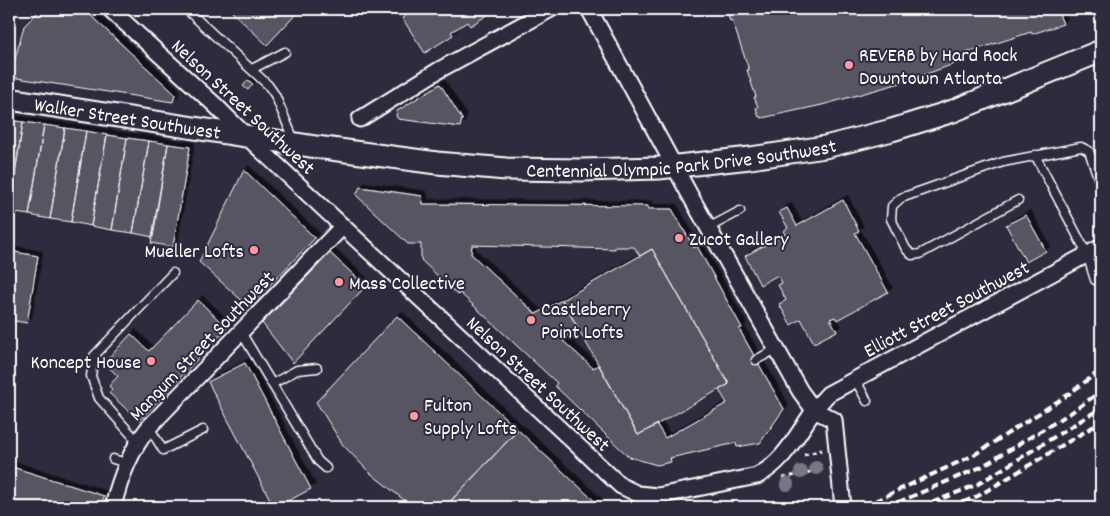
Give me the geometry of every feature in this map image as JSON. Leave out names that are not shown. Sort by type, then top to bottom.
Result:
[{"type":"street","name":"Nelson Street Southwest","points":[[110,9],[215,104],[246,136],[621,486],[638,494],[658,496],[757,476],[768,471],[778,462],[794,442],[814,410]]},
{"type":"street","points":[[360,119],[440,70],[504,37],[551,9]]},
{"type":"street","points":[[588,9],[800,391],[814,410],[834,420],[843,507]]},
{"type":"street","name":"Centennial Olympic Park Drive Southwest","points":[[246,136],[437,163],[506,170],[582,170],[675,166],[825,147],[892,130],[953,111],[1101,51]]},
{"type":"street","name":"Walker Street Southwest","points":[[9,99],[246,136]]},
{"type":"street","name":"Mangum Street Southwest","points":[[113,507],[120,461],[149,427],[343,226]]},
{"type":"street","name":"Elliott Street Southwest","points":[[814,410],[828,394],[1101,247]]},
{"type":"lane","points":[[186,9],[268,85],[275,95],[295,143]]},
{"type":"lane","points":[[252,69],[285,52]]},
{"type":"lane","points":[[1018,200],[920,254],[912,255],[906,249],[891,219],[892,206],[900,198],[1003,162],[1080,147],[1089,152],[1101,186]]},
{"type":"lane","points":[[1035,155],[1087,254],[1094,280]]},
{"type":"lane","points":[[708,228],[740,211]]},
{"type":"lane","points":[[138,442],[99,398],[91,376],[94,356],[173,273]]},
{"type":"lane","points":[[241,332],[318,461],[326,468]]},
{"type":"lane","points":[[756,360],[776,349]]},
{"type":"lane","points":[[272,384],[297,370],[317,368]]},
{"type":"lane","points":[[856,379],[867,401]]},
{"type":"lane","points":[[149,427],[163,450],[203,430]]},
{"type":"path","points":[[778,479],[838,465]]},
{"type":"building","points":[[41,9],[56,9],[89,14],[175,94],[173,102],[10,77],[24,26]]},
{"type":"building","points":[[234,9],[301,9],[267,45],[232,12]]},
{"type":"building","points":[[409,9],[497,9],[470,26],[467,22],[451,32],[453,35],[425,53],[402,18],[412,12]]},
{"type":"building","name":"REVERB by Hard Rock Downtown Atlanta","points":[[726,9],[1057,9],[1063,24],[1032,34],[1031,32],[963,54],[965,60],[904,82],[822,105],[762,118],[759,117],[756,108],[758,107],[747,70],[749,70],[732,20],[730,21]]},
{"type":"building","points":[[248,80],[253,84],[248,90],[243,86]]},
{"type":"building","points":[[440,84],[462,119],[460,127],[398,119],[396,116],[397,111]]},
{"type":"building","points":[[9,120],[23,122],[9,212]]},
{"type":"building","points":[[23,122],[44,125],[29,215],[9,212]]},
{"type":"building","points":[[44,125],[65,128],[50,219],[29,215]]},
{"type":"building","points":[[65,128],[86,131],[71,222],[50,219]]},
{"type":"building","points":[[86,131],[107,135],[91,226],[71,222]]},
{"type":"building","points":[[107,135],[127,138],[112,230],[91,226]]},
{"type":"building","points":[[127,138],[149,141],[133,233],[112,230]]},
{"type":"building","points":[[149,141],[168,144],[153,237],[133,233]]},
{"type":"building","points":[[168,144],[190,147],[173,247],[151,243]]},
{"type":"building","name":"Mueller Lofts","points":[[244,170],[315,238],[249,307],[199,262]]},
{"type":"building","name":"Castleberry Point Lofts","points":[[360,187],[422,196],[423,204],[648,206],[648,209],[672,209],[694,248],[697,246],[742,328],[739,329],[784,409],[760,443],[737,447],[736,443],[670,458],[671,462],[657,465],[629,457],[555,386],[557,383],[460,293],[458,295],[421,260],[421,244],[408,244],[356,195]],"holes":[[[472,245],[615,249],[615,247],[634,247],[640,256],[652,249],[729,384],[719,390],[727,403],[665,438],[657,425],[638,435],[599,365],[593,368],[563,341],[577,326],[562,300],[536,314],[471,254]]]},
{"type":"building","points":[[843,200],[859,231],[855,233],[888,292],[837,320],[835,317],[830,319],[837,331],[814,343],[801,319],[791,325],[779,304],[786,300],[778,285],[782,283],[778,275],[760,285],[745,256],[785,234],[783,231],[788,228],[779,212],[787,208],[797,226]]},
{"type":"building","points":[[1026,215],[1046,251],[1026,262],[1006,225]]},
{"type":"building","points":[[652,249],[729,384],[638,435],[562,300]]},
{"type":"building","points":[[9,251],[38,256],[27,323],[9,320]]},
{"type":"building","points":[[330,253],[366,286],[293,363],[262,323]]},
{"type":"building","name":"Koncept House","points":[[198,300],[227,328],[139,421],[109,393],[112,389],[109,386],[118,376],[104,363],[131,334],[149,351]]},
{"type":"building","name":"Fulton Supply Lofts","points":[[397,316],[518,430],[445,507],[418,507],[404,500],[369,472],[343,445],[316,402]]},
{"type":"building","points":[[245,363],[311,489],[276,507],[274,507],[208,382]]},
{"type":"building","points":[[518,430],[601,507],[445,507]]},
{"type":"building","points":[[9,466],[104,496],[101,507],[9,507]]},
{"type":"railway","points":[[852,507],[875,501],[974,455],[1066,396],[1101,370]]},
{"type":"railway","points":[[887,507],[981,467],[1072,412],[1101,391]]},
{"type":"railway","points":[[921,507],[978,484],[1101,408]]},
{"type":"railway","points":[[952,507],[978,496],[1101,422]]},
{"type":"place","name":"REVERB by Hard Rock Downtown Atlanta","points":[[849,65]]},
{"type":"place","name":"Zucot Gallery","points":[[679,238]]},
{"type":"place","name":"Mueller Lofts","points":[[254,250]]},
{"type":"place","name":"Mass Collective","points":[[339,282]]},
{"type":"place","name":"Castleberry Point Lofts","points":[[531,320]]},
{"type":"place","name":"Koncept House","points":[[151,361]]},
{"type":"place","name":"Fulton Supply Lofts","points":[[414,416]]}]
